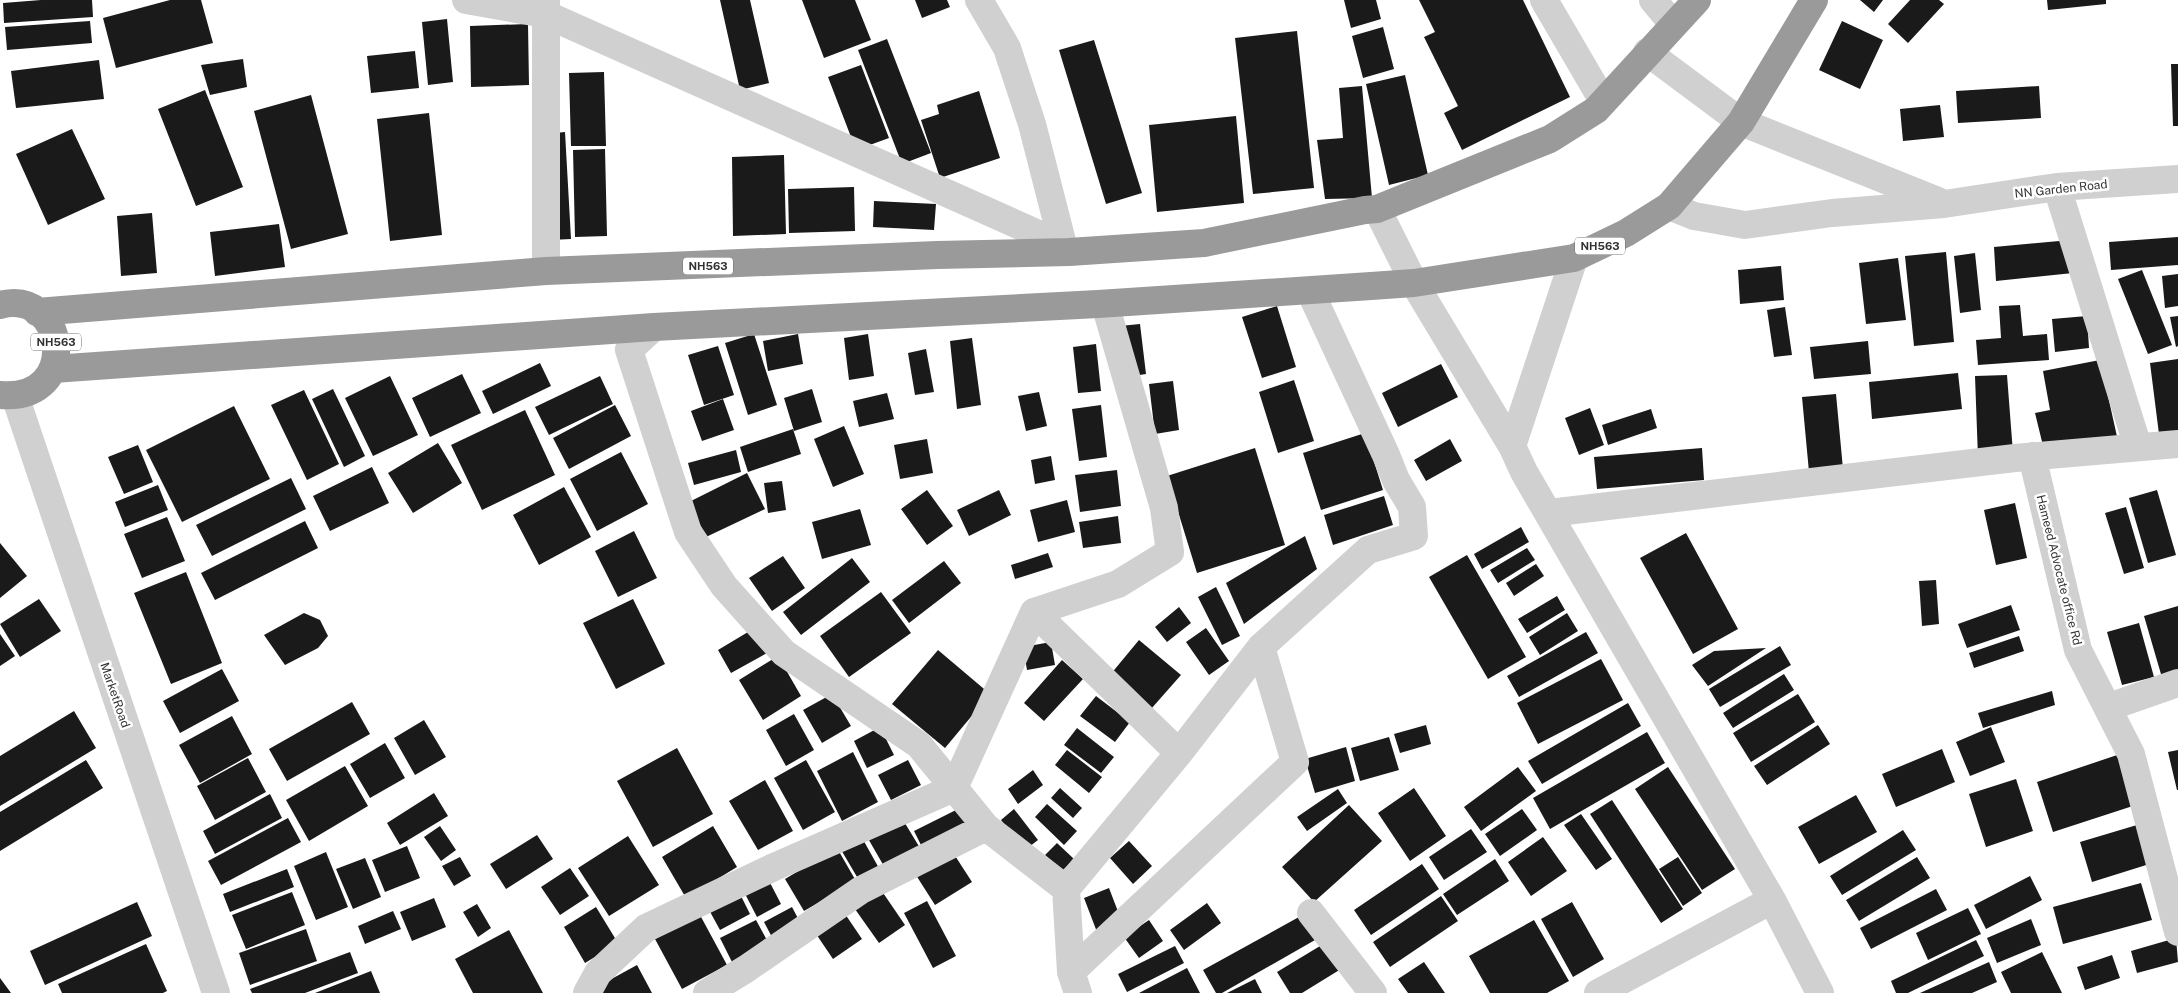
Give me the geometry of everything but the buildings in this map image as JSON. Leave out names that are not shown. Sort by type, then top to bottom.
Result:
[{"type":"highway","name":"NH563","points":[[37,312],[546,271],[1204,242],[1377,209],[1550,139],[1596,110],[1647,52],[1697,0]]},
{"type":"highway","name":"NH563","points":[[53,369],[654,327],[1105,304],[1414,283],[1574,258],[1626,233],[1669,206],[1742,122],[1814,0]]},
{"type":"highway","name":"NH563","points":[[0,305],[23,305],[37,312],[49,323],[56,338],[57,354],[53,369],[44,382],[30,392],[7,396]]},
{"type":"street","points":[[466,0],[546,7],[1066,249]]},
{"type":"street","points":[[979,0],[1007,48],[1032,124],[1066,249]]},
{"type":"street","points":[[1544,0],[1603,101]]},
{"type":"street","points":[[1653,0],[1674,24]]},
{"type":"street","points":[[546,7],[546,271]]},
{"type":"street","points":[[1647,52],[1742,122],[1944,204]]},
{"type":"street","name":"NN Garden Road","points":[[1669,206],[1694,216],[1745,225],[1832,214],[1944,204],[2057,187],[2178,179]]},
{"type":"street","points":[[2057,187],[2138,447]]},
{"type":"street","points":[[1377,209],[1414,283],[1512,446],[1524,472],[1772,900],[1820,993]]},
{"type":"street","points":[[1512,446],[1574,258]]},
{"type":"street","points":[[1075,982],[1066,889],[1179,753],[1261,647],[1368,550],[1414,536],[1412,507],[1396,480],[1310,290]]},
{"type":"street","points":[[587,993],[598,974],[646,928],[774,867],[954,788],[1034,612],[1118,584],[1170,552],[1164,508],[1105,304]]},
{"type":"street","points":[[654,327],[629,350],[688,532],[724,586],[784,653],[919,745],[986,827],[1066,889]]},
{"type":"street","name":"MarketRoad","points":[[7,396],[216,993]]},
{"type":"street","points":[[1549,513],[2032,456],[2178,444]]},
{"type":"street","name":"Hameed Advocate office Rd","points":[[2032,456],[2078,650],[2109,707],[2131,754],[2178,932]]},
{"type":"street","points":[[1034,612],[1179,753]]},
{"type":"street","points":[[1075,982],[1295,762],[1261,647]]},
{"type":"street","points":[[2109,707],[2178,683]]},
{"type":"street","points":[[707,993],[746,969],[861,890],[986,827]]},
{"type":"street","points":[[1598,993],[1772,900]]},
{"type":"street","points":[[1311,913],[1373,993]]}]
